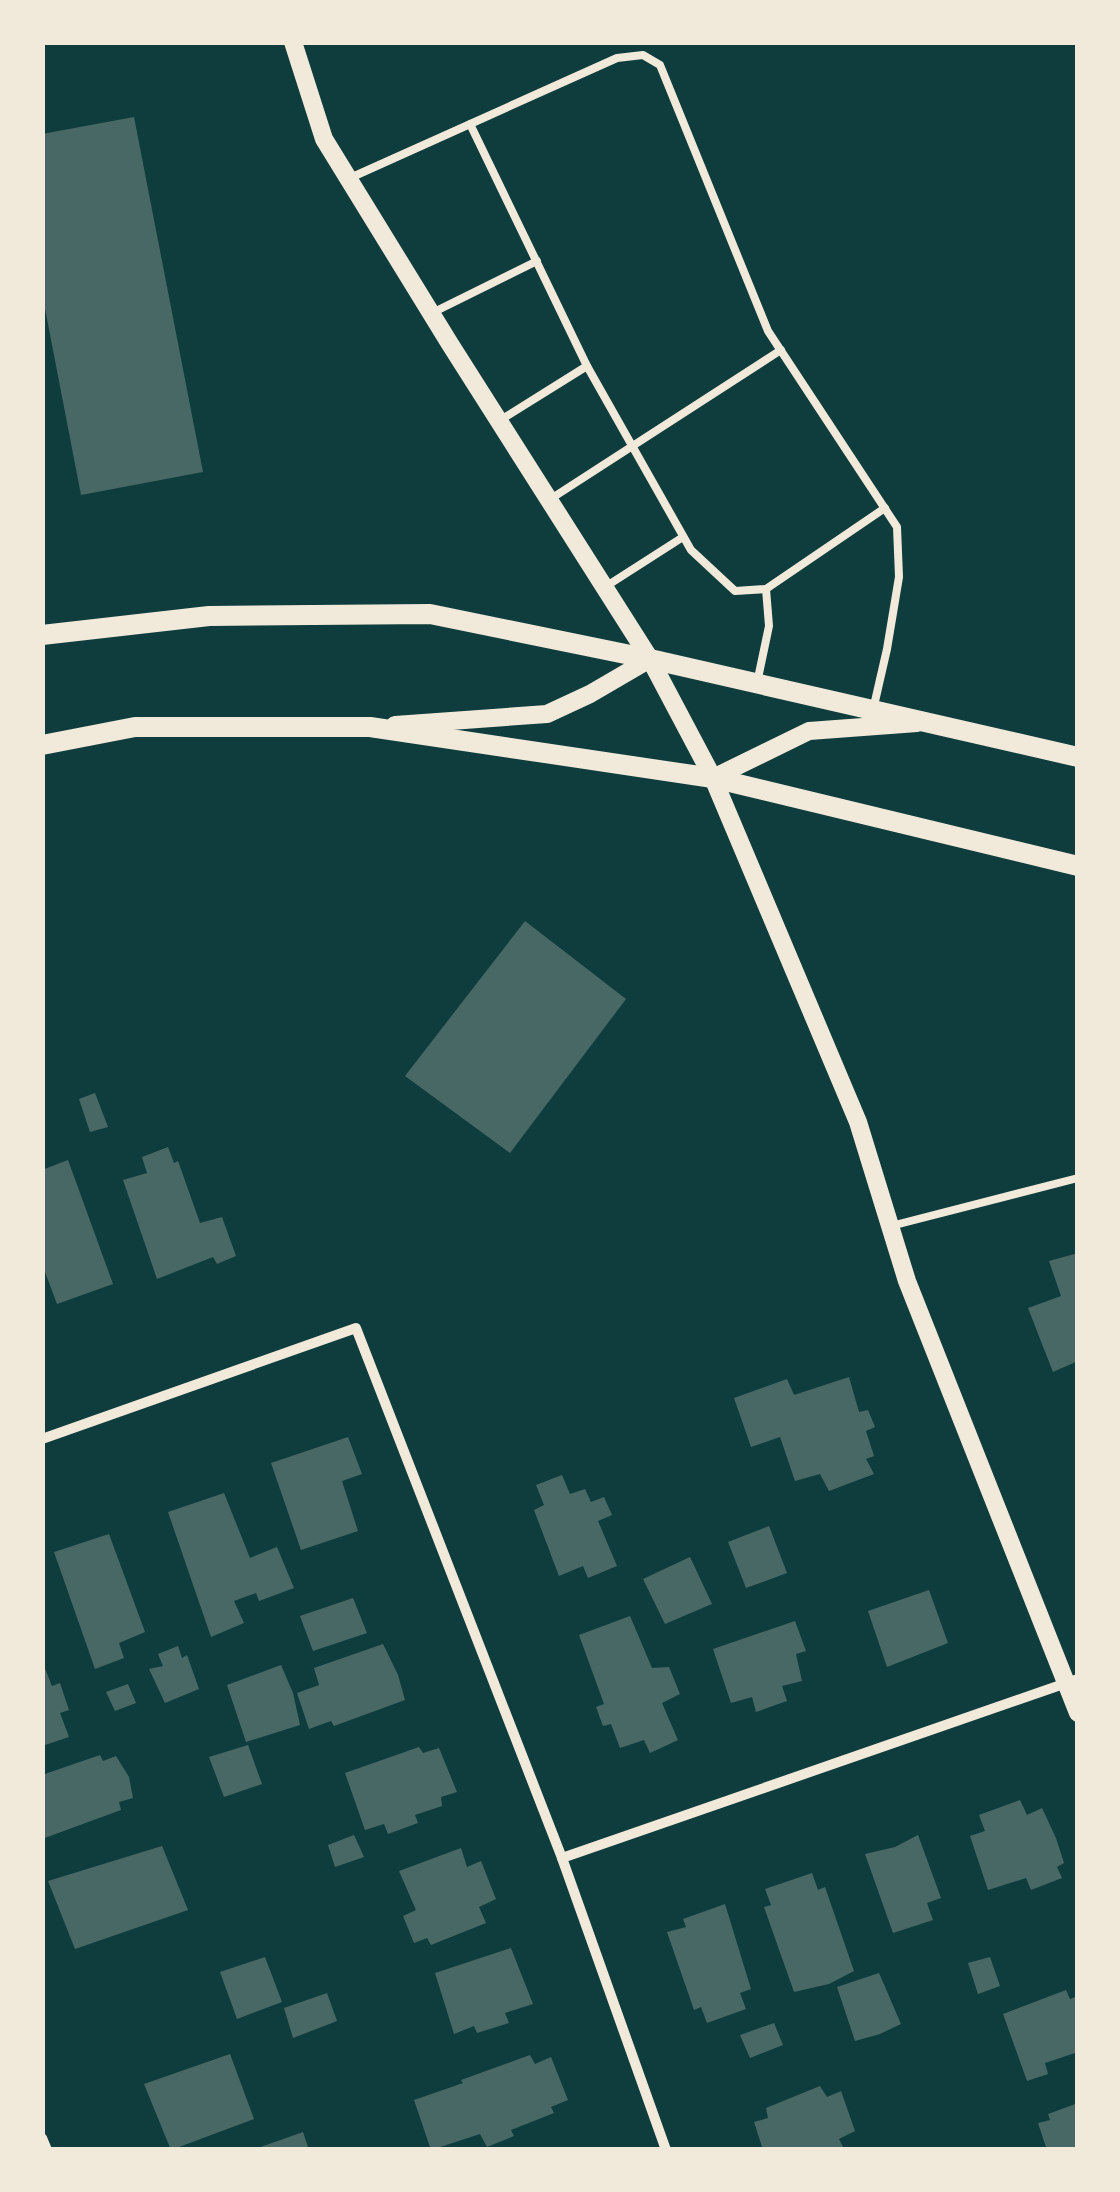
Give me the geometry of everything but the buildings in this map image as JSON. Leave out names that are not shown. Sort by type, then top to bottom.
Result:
[{"type":"main road","points":[[42,635],[210,616],[430,614],[650,659],[1078,757]]},
{"type":"main road","points":[[42,745],[134,727],[370,727],[713,778],[1078,866]]},
{"type":"street","points":[[293,42],[324,139],[650,659],[713,778],[858,1122],[907,1280],[1072,1681],[1078,1713]]},
{"type":"street","points":[[370,727],[547,714],[650,659]]},
{"type":"street","points":[[713,778],[809,731],[928,722]]},
{"type":"street","points":[[42,1439],[356,1328],[562,1858],[666,2150]]},
{"type":"street","points":[[562,1858],[1072,1681]]},
{"type":"street","points":[[42,2138],[47,2150]]},
{"type":"lane","points":[[643,55],[648,42]]},
{"type":"lane","points":[[348,179],[618,58],[643,55],[660,65],[768,331],[898,527],[899,577],[873,710]]},
{"type":"lane","points":[[470,124],[587,366],[683,537],[708,569],[735,591],[766,588],[885,508]]},
{"type":"lane","points":[[432,314],[536,261]]},
{"type":"lane","points":[[549,500],[781,350]]},
{"type":"lane","points":[[499,421],[587,366]]},
{"type":"lane","points":[[604,587],[683,537]]},
{"type":"lane","points":[[757,683],[769,626],[766,588]]},
{"type":"lane","points":[[890,1226],[1078,1178]]}]
